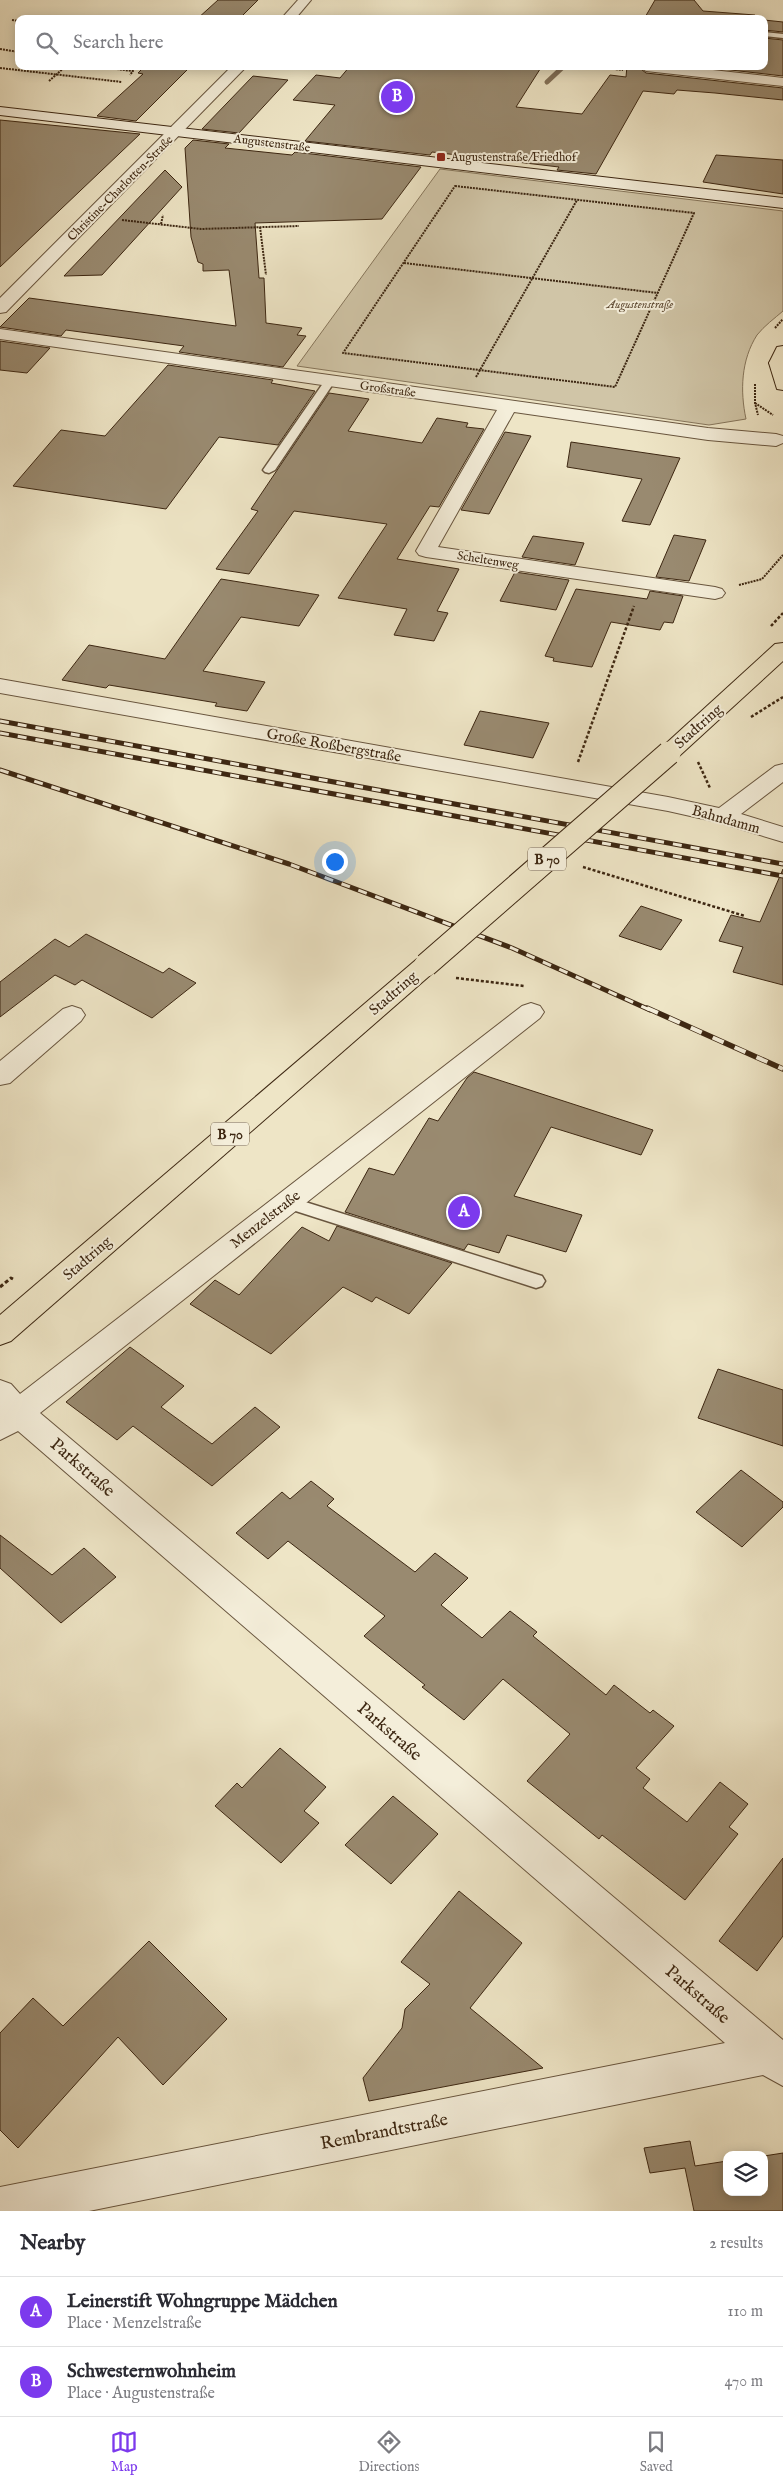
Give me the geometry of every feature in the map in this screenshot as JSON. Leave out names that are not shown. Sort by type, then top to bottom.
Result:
[{"type":"main road","points":[[781,360],[783,386]]},
{"type":"main road","name":"Stadtring","points":[[0,1333],[669,753],[783,649]]},
{"type":"street","points":[[291,15],[305,0]]},
{"type":"street","name":"Christine-Charlotten-Straße","points":[[0,308],[236,70]]},
{"type":"street","points":[[673,70],[783,82]]},
{"type":"street","name":"Augustenstraße","points":[[0,111],[783,203]]},
{"type":"street","name":"Großstraße","points":[[0,334],[708,434],[776,440]]},
{"type":"street","name":"Scheltenweg","points":[[508,406],[426,551],[715,593]]},
{"type":"street","name":"Große Roßbergstraße","points":[[0,686],[668,804]]},
{"type":"street","points":[[718,806],[783,771]]},
{"type":"street","name":"Bahndamm","points":[[668,804],[718,806],[783,835]]},
{"type":"street","name":"Menzelstraße","points":[[6,1410],[286,1202],[531,1012]]},
{"type":"street","points":[[0,1076],[72,1015]]},
{"type":"street","name":"Parkstraße","points":[[6,1410],[775,2060]]},
{"type":"street","name":"Rembrandtstraße","points":[[0,2208],[775,2060]]},
{"type":"lane","points":[[768,34],[783,36]]},
{"type":"lane","points":[[269,470],[330,381]]},
{"type":"lane","points":[[286,1202],[536,1281]]},
{"type":"path","points":[[0,49],[15,51]]},
{"type":"path","points":[[0,68],[15,70]]},
{"type":"path","points":[[16,70],[122,82]]},
{"type":"path","points":[[49,81],[62,70]]},
{"type":"path","points":[[124,70],[133,71],[130,75]]},
{"type":"path","points":[[619,70],[632,70]]},
{"type":"path","points":[[463,400],[588,180]]},
{"type":"path","points":[[456,186],[694,213],[615,387],[343,353],[404,263],[456,186]]},
{"type":"path","points":[[161,224],[163,214]]},
{"type":"path","points":[[92,216],[201,230],[299,226]]},
{"type":"path","points":[[260,227],[266,275]]},
{"type":"path","points":[[404,263],[658,294]]},
{"type":"path","points":[[755,403],[776,417]]},
{"type":"path","points":[[715,593],[762,579],[783,555]]},
{"type":"path","points":[[570,787],[642,583]]},
{"type":"path","points":[[698,762],[718,806]]},
{"type":"path","points":[[578,866],[745,916]]},
{"type":"path","points":[[454,978],[521,984]]},
{"type":"path","points":[[0,1287],[11,1278]]},
{"type":"green space","name":"Augustenstraße","points":[[440,169],[783,211],[783,311],[757,335],[748,355],[743,376],[743,398],[746,419],[709,425],[297,366]]},
{"type":"building","points":[[218,0],[258,0],[243,15],[201,15]]},
{"type":"building","points":[[655,0],[694,0],[703,11],[755,15],[646,15]]},
{"type":"building","points":[[768,20],[783,22],[783,32],[768,30]]},
{"type":"building","points":[[768,38],[783,40],[783,76],[731,70],[768,70]]},
{"type":"building","points":[[141,70],[187,70],[136,121],[97,116],[143,74],[138,73]]},
{"type":"building","points":[[347,70],[539,70],[516,107],[582,114],[610,75],[626,77],[627,70],[642,70],[646,73],[783,88],[783,100],[677,90],[674,94],[643,91],[596,174],[557,170],[559,167],[432,152],[430,155],[305,141],[335,105],[293,100],[316,75],[340,78]]},
{"type":"building","points":[[253,76],[288,80],[239,133],[202,129]]},
{"type":"building","points":[[0,120],[140,134],[0,267]]},
{"type":"building","points":[[193,140],[229,144],[225,148],[292,155],[295,152],[421,167],[382,219],[255,223],[259,278],[264,278],[266,323],[302,328],[297,335],[306,336],[283,367],[179,352],[184,346],[66,330],[61,336],[0,327],[29,298],[236,326],[229,270],[203,271],[203,264],[198,262],[191,237],[185,148]]},
{"type":"building","points":[[716,155],[783,160],[783,194],[703,182]]},
{"type":"building","points":[[165,170],[182,187],[102,275],[64,276]]},
{"type":"building","points":[[0,341],[50,348],[27,373],[0,370]]},
{"type":"building","points":[[168,365],[273,380],[271,383],[315,391],[278,445],[219,437],[166,509],[13,486],[61,430],[105,436]]},
{"type":"building","points":[[329,393],[369,399],[348,431],[422,443],[437,418],[468,423],[466,427],[484,429],[439,507],[430,506],[397,559],[459,569],[437,611],[448,613],[434,641],[394,635],[407,609],[338,598],[387,524],[294,511],[249,574],[216,569],[258,511],[251,509]]},
{"type":"building","points":[[505,432],[531,436],[489,514],[461,510]]},
{"type":"building","points":[[571,442],[680,458],[650,525],[622,521],[642,479],[567,467]]},
{"type":"building","points":[[674,535],[706,540],[689,581],[656,577]]},
{"type":"building","points":[[533,536],[584,543],[575,565],[522,557]]},
{"type":"building","points":[[515,572],[569,580],[556,610],[500,601]]},
{"type":"building","points":[[221,579],[319,595],[299,626],[241,617],[203,671],[265,682],[247,711],[215,706],[217,703],[109,685],[106,688],[62,680],[89,645],[165,659]]},
{"type":"building","points":[[576,589],[647,599],[650,591],[683,596],[673,623],[664,622],[660,630],[611,622],[592,667],[553,661],[554,658],[545,656]]},
{"type":"building","points":[[480,711],[549,723],[533,758],[464,745]]},
{"type":"building","points":[[783,869],[783,985],[733,972],[743,947],[719,941],[731,915],[760,922]]},
{"type":"building","points":[[641,906],[682,920],[661,950],[619,936]]},
{"type":"building","points":[[86,934],[163,973],[169,968],[196,983],[152,1018],[82,980],[75,985],[55,975],[0,1017],[0,982],[55,939],[69,947]]},
{"type":"building","points":[[474,1072],[653,1130],[641,1155],[551,1127],[514,1196],[582,1215],[566,1252],[507,1235],[499,1253],[468,1244],[464,1250],[345,1212],[369,1168],[394,1175],[429,1118],[438,1121],[467,1078]]},
{"type":"building","points":[[337,1226],[452,1263],[409,1314],[376,1297],[372,1302],[343,1287],[271,1354],[190,1304],[215,1280],[239,1295],[302,1227],[329,1241]]},
{"type":"building","points":[[130,1347],[184,1386],[161,1407],[212,1444],[255,1407],[280,1427],[212,1486],[133,1426],[117,1440],[66,1402]]},
{"type":"building","points":[[718,1369],[783,1390],[783,1446],[698,1418]]},
{"type":"building","points":[[741,1470],[783,1502],[783,1507],[742,1547],[696,1512]]},
{"type":"building","points":[[311,1481],[334,1499],[327,1506],[415,1572],[435,1553],[468,1578],[441,1605],[482,1638],[510,1611],[537,1632],[533,1636],[606,1695],[614,1685],[650,1713],[653,1710],[674,1726],[636,1768],[650,1779],[643,1788],[687,1822],[720,1782],[748,1804],[729,1827],[738,1834],[685,1900],[602,1835],[599,1839],[527,1781],[570,1734],[503,1679],[464,1720],[422,1687],[425,1685],[364,1636],[385,1616],[288,1541],[268,1559],[236,1533],[282,1492],[290,1499]]},
{"type":"building","points":[[0,1535],[52,1575],[84,1548],[116,1577],[61,1623],[0,1568]]},
{"type":"building","points":[[280,1748],[326,1787],[304,1811],[319,1823],[281,1863],[215,1806],[237,1783],[242,1788]]},
{"type":"building","points":[[393,1796],[438,1834],[391,1884],[345,1845]]},
{"type":"building","points":[[783,1858],[783,1936],[757,1971],[719,1941]]},
{"type":"building","points":[[459,1891],[522,1943],[470,2008],[543,2068],[369,2101],[363,2078],[402,2028],[405,2009],[430,1984],[401,1962]]},
{"type":"building","points":[[149,1941],[227,2019],[163,2085],[118,2037],[18,2148],[0,2130],[0,2033],[33,1998],[63,2026]]},
{"type":"building","points":[[690,2141],[695,2166],[723,2162],[723,2196],[768,2196],[768,2155],[783,2153],[783,2211],[694,2211],[685,2168],[650,2173],[644,2148]]},
{"type":"waterway","points":[[547,82],[560,70]]},
{"type":"railway","points":[[0,721],[783,864]]},
{"type":"railway","points":[[0,733],[783,876]]},
{"type":"railway","points":[[0,770],[289,864],[512,948],[650,1010]]},
{"type":"railway","points":[[647,1008],[783,1069]]},
{"type":"place","name":"Schwesternwohnheim","points":[[397,97]]},
{"type":"place","name":"Augustenstraße/Friedhof","points":[[441,157]]},
{"type":"place","name":"Leinerstift Wohngruppe Mädchen","points":[[464,1212]]}]
